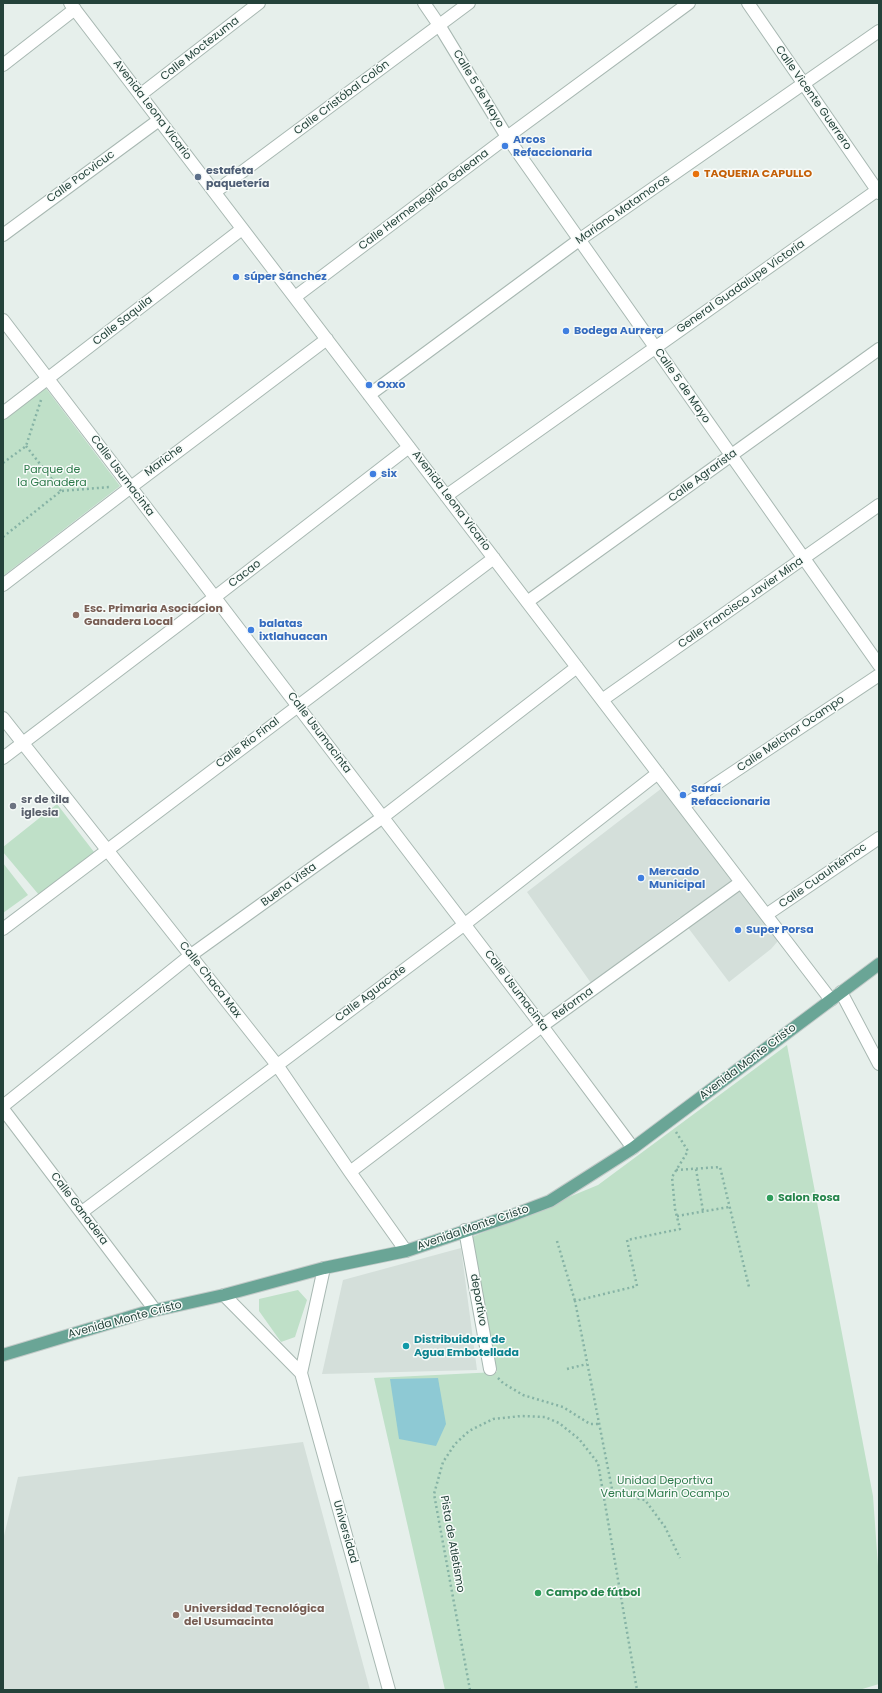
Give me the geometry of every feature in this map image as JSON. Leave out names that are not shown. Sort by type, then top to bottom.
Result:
[{"type":"main road","name":"Avenida Monte Cristo","points":[[3,1355],[155,1310],[224,1295],[324,1268],[406,1251],[550,1201],[633,1148],[879,964]]},
{"type":"street","name":"Calle Moctezuma","points":[[140,95],[259,3]]},
{"type":"street","name":"Calle 5 de Mayo","points":[[424,3],[439,25],[507,138],[879,665]]},
{"type":"street","name":"Calle Cristóbal Colón","points":[[214,192],[469,3]]},
{"type":"street","name":"Calle Hermenegildo Galeana","points":[[295,297],[689,3]]},
{"type":"street","name":"Calle Vicente Guerrero","points":[[748,3],[878,191]]},
{"type":"street","name":"Avenida Leona Vicario","points":[[73,6],[831,1000]]},
{"type":"street","points":[[3,65],[73,6]]},
{"type":"street","name":"Mariano Matamoros","points":[[369,395],[579,240],[879,31]]},
{"type":"street","name":"Calle Pocvicuc","points":[[3,235],[159,120]]},
{"type":"street","name":"General Guadalupe Victoria","points":[[446,496],[654,347],[878,191]]},
{"type":"street","name":"Calle Saquila","points":[[3,413],[242,228]]},
{"type":"street","name":"Calle Usumacinta","points":[[3,320],[465,924],[633,1148]]},
{"type":"street","name":"Mariche","points":[[3,585],[327,340]]},
{"type":"street","name":"Calle Agrarista","points":[[527,602],[879,349]]},
{"type":"street","name":"Cacao","points":[[3,758],[215,598],[409,447]]},
{"type":"street","name":"Calle Francisco Javier Mina","points":[[602,700],[879,505]]},
{"type":"street","name":"Calle Río Final","points":[[3,929],[494,558]]},
{"type":"street","name":"Buena Vista","points":[[3,1108],[191,955],[383,818],[577,667]]},
{"type":"street","name":"Calle Melchor Ocampo","points":[[683,806],[879,675]]},
{"type":"street","name":"Calle Chaca Max","points":[[3,718],[277,1065],[406,1251]]},
{"type":"street","name":"Calle Aguacate","points":[[82,1212],[465,924],[658,773]]},
{"type":"street","name":"Calle Cuauhtémoc","points":[[766,915],[879,838]]},
{"type":"street","name":"Reforma","points":[[350,1172],[542,1026],[741,882]]},
{"type":"street","points":[[841,992],[879,1064]]},
{"type":"street","name":"Calle Ganadera","points":[[3,1108],[155,1310]]},
{"type":"street","name":"deportivo","points":[[466,1230],[490,1369]]},
{"type":"street","points":[[301,1373],[324,1268]]},
{"type":"street","points":[[224,1295],[301,1373]]},
{"type":"street","name":"Universidad","points":[[301,1373],[389,1690]]},
{"type":"path","points":[[3,464],[26,446],[48,378]]},
{"type":"path","points":[[26,446],[61,490]]},
{"type":"path","points":[[3,537],[61,490],[131,487]]},
{"type":"path","points":[[575,1301],[637,1286],[627,1240],[680,1229],[672,1177],[688,1151],[669,1121]]},
{"type":"path","points":[[676,1170],[720,1167],[748,1287]]},
{"type":"path","points":[[696,1169],[702,1212]]},
{"type":"path","points":[[677,1216],[729,1207]]},
{"type":"path","points":[[557,1241],[575,1301],[613,1494]]},
{"type":"path","points":[[567,1369],[587,1364]]},
{"type":"path","points":[[490,1369],[503,1383],[523,1395],[563,1407],[590,1424],[599,1424]]},
{"type":"path","name":"Pista de Atletismo","points":[[470,1690],[434,1494],[443,1462],[455,1444],[469,1431],[493,1419],[521,1416],[545,1417],[559,1423],[580,1439],[598,1463],[637,1690]]},
{"type":"path","points":[[604,1497],[613,1494],[645,1500],[665,1527],[680,1558]]},
{"type":"shaded area","points":[[662,788],[778,941],[771,949],[729,982],[680,917],[591,983],[527,892]]},
{"type":"shaded area","points":[[461,1248],[477,1370],[322,1374],[343,1280]]},
{"type":"shaded area","name":"Universidad Tecnológica del Usumacinta","points":[[303,1442],[370,1690],[3,1690],[3,1540],[18,1477]]},
{"type":"green space","name":"Parque de la Ganadera","points":[[45,387],[120,486],[3,576],[3,419]]},
{"type":"green space","points":[[57,804],[94,852],[39,895],[3,852],[3,847]]},
{"type":"green space","points":[[3,863],[28,895],[3,913]]},
{"type":"green space","name":"Unidad Deportiva Ventura Marin Ocampo","points":[[787,1045],[873,1496],[879,1580],[879,1684],[859,1690],[445,1690],[374,1378],[497,1372],[472,1237],[598,1185]]},
{"type":"green space","points":[[298,1290],[307,1300],[295,1337],[281,1342],[259,1311],[259,1299]]},
{"type":"water","points":[[438,1378],[446,1424],[436,1446],[399,1439],[390,1379]]},
{"type":"place","name":"Arcos Refaccionaria","points":[[505,146]]},
{"type":"place","name":"TAQUERIA CAPULLO","points":[[696,174]]},
{"type":"place","name":"estafeta paquetería","points":[[198,177]]},
{"type":"place","name":"súper Sánchez","points":[[236,277]]},
{"type":"place","name":"Bodega Aurrera","points":[[566,331]]},
{"type":"place","name":"Oxxo","points":[[369,385]]},
{"type":"place","name":"six","points":[[373,474]]},
{"type":"place","name":"Esc. Primaria Asociacion Ganadera Local","points":[[76,615]]},
{"type":"place","name":"balatas ixtlahuacan","points":[[251,630]]},
{"type":"place","name":"Saraí Refaccionaria","points":[[683,795]]},
{"type":"place","name":"sr de tila iglesia","points":[[13,806]]},
{"type":"place","name":"Mercado Municipal","points":[[641,878]]},
{"type":"place","name":"Super Porsa","points":[[738,930]]},
{"type":"place","name":"Salon Rosa","points":[[770,1198]]},
{"type":"place","name":"Distribuidora de Agua Embotellada","points":[[406,1346]]},
{"type":"place","name":"Campo de fútbol","points":[[538,1593]]},
{"type":"place","name":"Universidad Tecnológica del Usumacinta","points":[[176,1615]]}]
